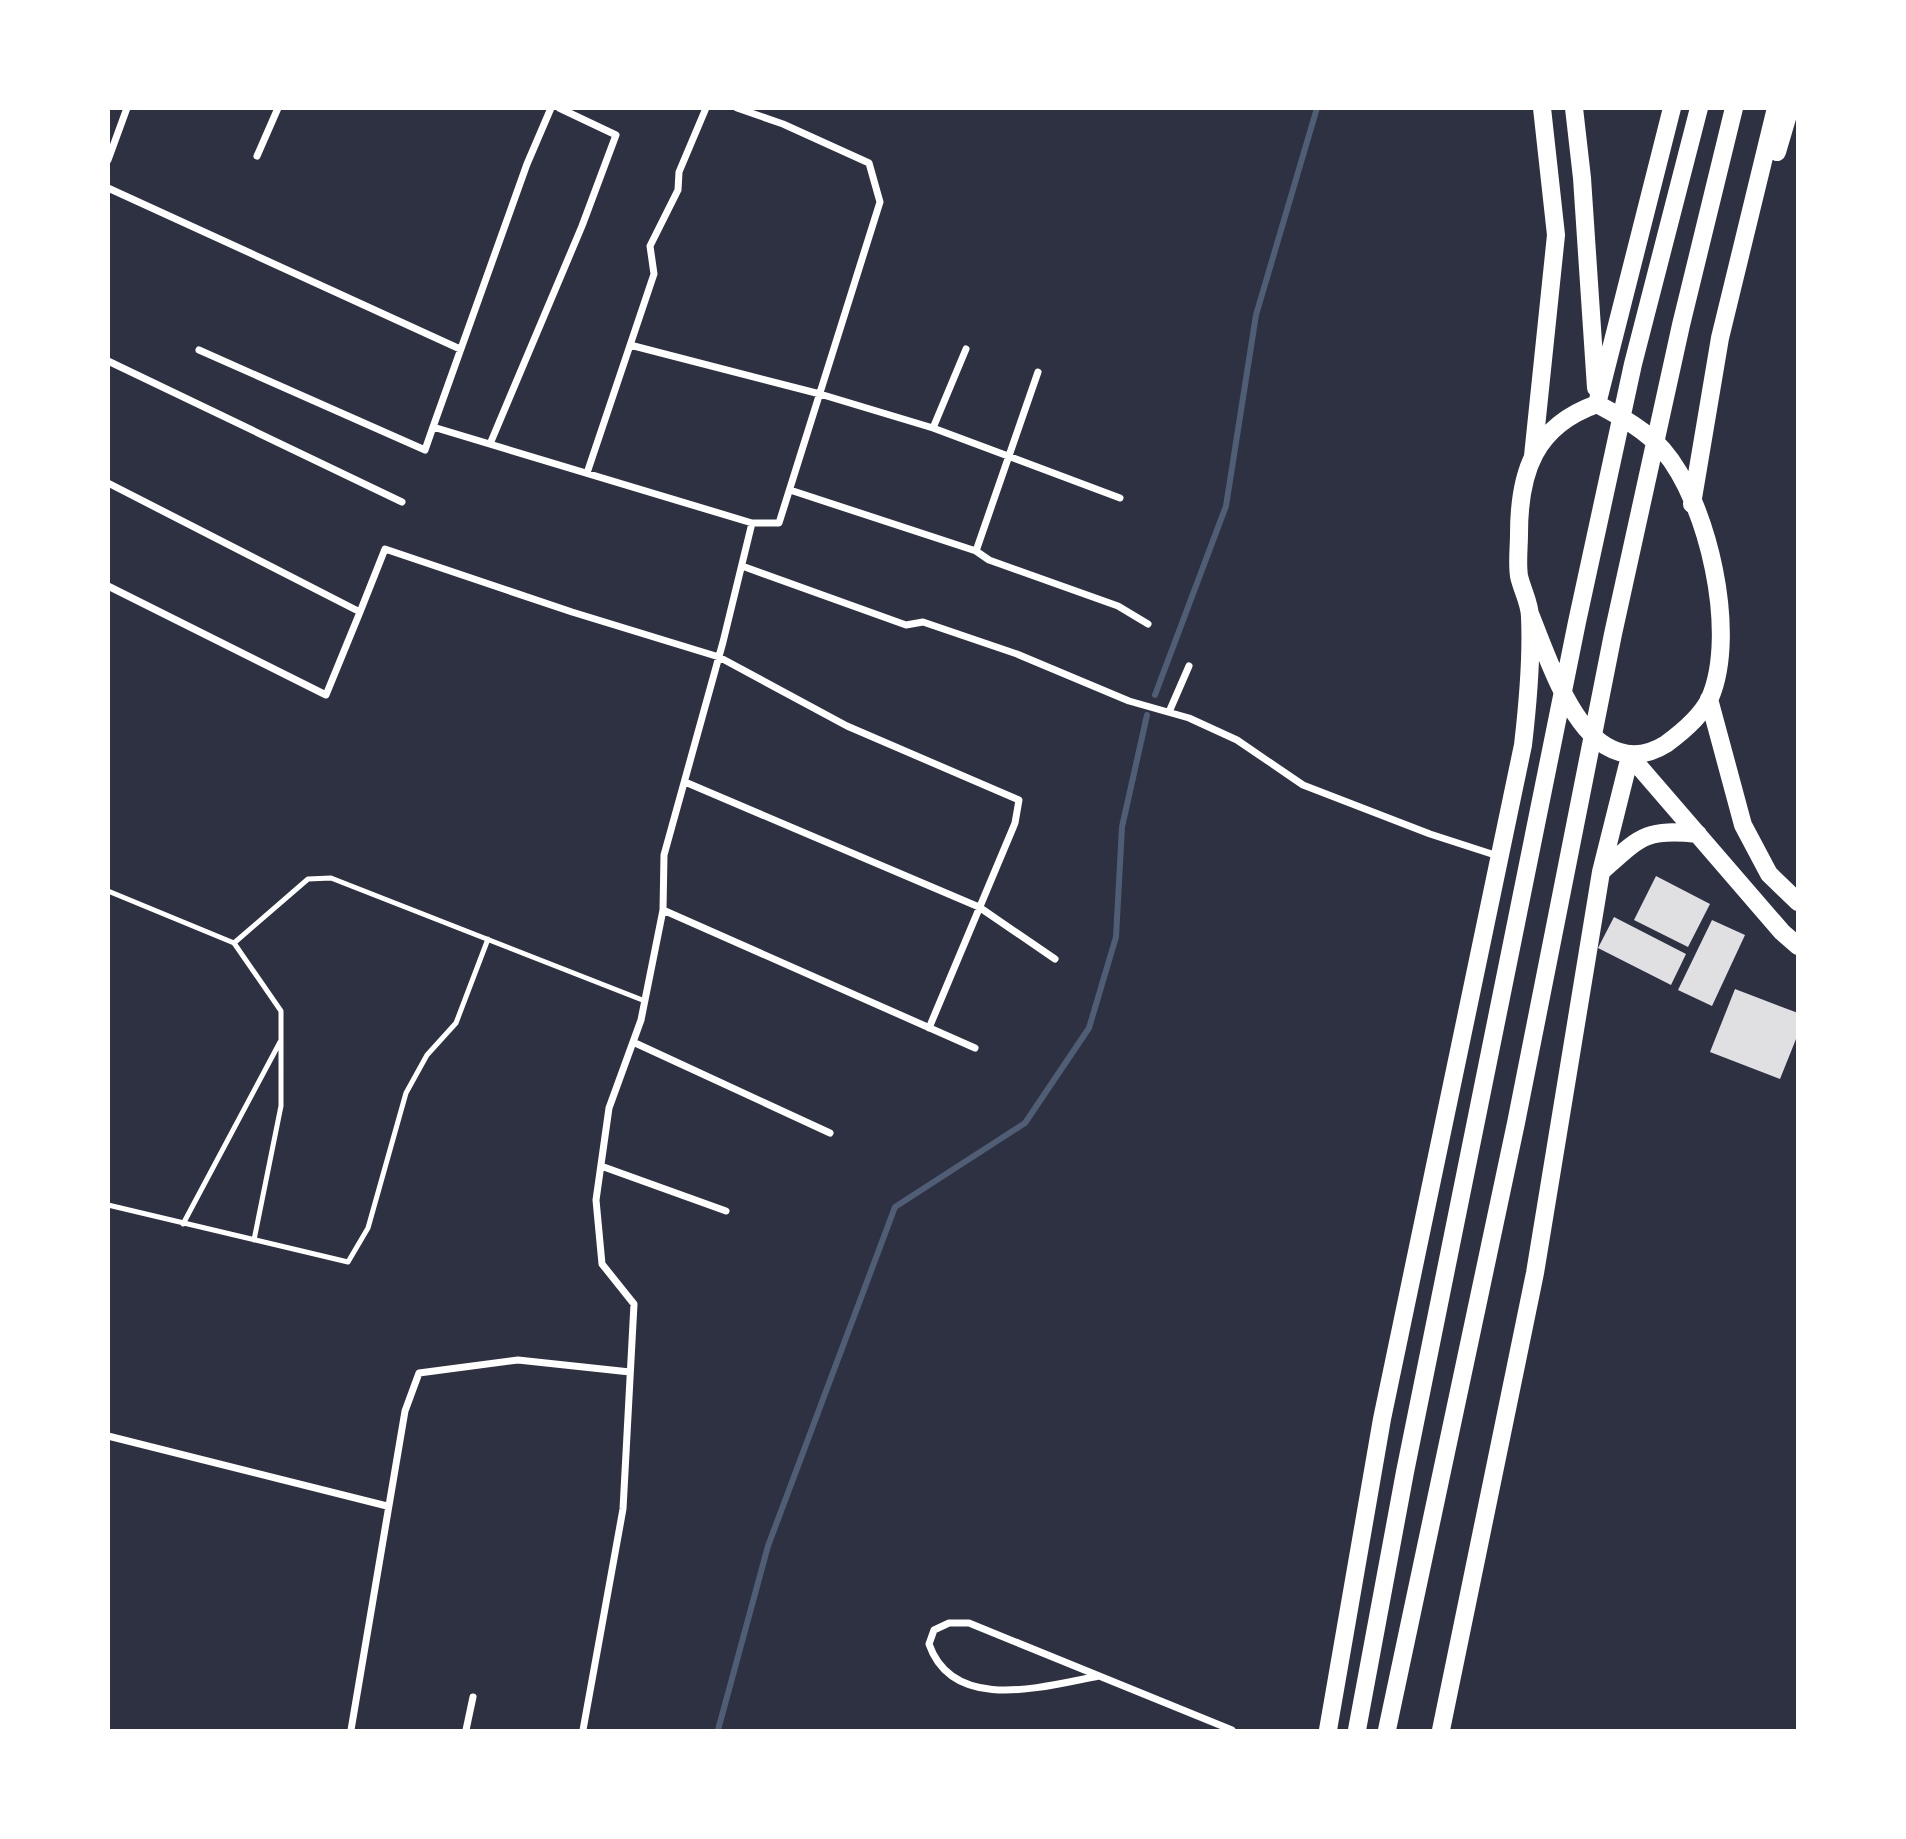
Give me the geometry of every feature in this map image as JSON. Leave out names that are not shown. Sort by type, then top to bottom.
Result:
[{"type":"highway","points":[[1542,108],[1556,235],[1533,456],[1524,480],[1519,513],[1519,575],[1530,614],[1554,673],[1582,723],[1605,746],[1630,756],[1797,946]]},
{"type":"highway","points":[[1574,108],[1582,178],[1597,404]]},
{"type":"highway","points":[[1597,404],[1672,108]]},
{"type":"highway","points":[[1358,1729],[1405,1472],[1577,622],[1633,364],[1699,108]]},
{"type":"highway","points":[[1388,1727],[1516,1123],[1613,634],[1681,325],[1734,108]]},
{"type":"highway","points":[[1692,504],[1720,338],[1776,108]]},
{"type":"highway","points":[[1742,247],[1790,108]]},
{"type":"highway","points":[[1533,456],[1555,427],[1572,413],[1597,404],[1632,422],[1663,450],[1692,504],[1715,572],[1722,617],[1719,659],[1709,699],[1680,734],[1656,750],[1630,756]]},
{"type":"highway","points":[[1328,1731],[1382,1419],[1502,857],[1525,733],[1530,684],[1530,614]]},
{"type":"highway","points":[[1709,699],[1742,825],[1769,874],[1797,902]]},
{"type":"highway","points":[[1441,1731],[1535,1273],[1601,872],[1630,756]]},
{"type":"highway","points":[[1601,872],[1635,841],[1648,835],[1665,831],[1698,834]]},
{"type":"street","points":[[108,160],[127,108]]},
{"type":"street","points":[[257,156],[278,108]]},
{"type":"street","points":[[199,350],[425,450],[527,164],[551,108]]},
{"type":"street","points":[[491,444],[582,226],[616,135],[559,108]]},
{"type":"street","points":[[587,473],[654,274],[650,246],[678,190],[679,173],[706,108]]},
{"type":"street","points":[[433,427],[752,523],[779,523],[880,202],[869,163],[783,124],[737,108]]},
{"type":"street","points":[[108,188],[460,349]]},
{"type":"street","points":[[630,345],[820,394],[933,428],[1120,498]]},
{"type":"street","points":[[933,428],[966,349]]},
{"type":"street","points":[[108,361],[402,502]]},
{"type":"street","points":[[976,551],[1038,372]]},
{"type":"street","points":[[108,483],[360,612]]},
{"type":"street","points":[[790,489],[976,551],[989,560],[1118,606],[1148,624]]},
{"type":"street","points":[[583,1731],[623,1509],[634,1304],[601,1264],[596,1199],[609,1108],[645,1001],[663,910],[664,855],[719,657],[752,523]]},
{"type":"street","points":[[108,586],[327,695],[385,548],[572,612],[719,657],[847,726],[1019,800],[1015,823],[929,1028]]},
{"type":"street","points":[[742,566],[906,625],[923,622],[1029,659],[1129,701],[1169,712],[1237,740],[1303,785],[1430,834],[1502,857]]},
{"type":"street","points":[[1169,712],[1189,666]]},
{"type":"street","points":[[685,782],[979,906],[1055,959]]},
{"type":"street","points":[[663,910],[975,1048]]},
{"type":"street","points":[[633,1042],[830,1133]]},
{"type":"street","points":[[601,1166],[726,1210]]},
{"type":"street","points":[[351,1731],[405,1410],[419,1373],[518,1360],[630,1372]]},
{"type":"street","points":[[108,1436],[387,1506]]},
{"type":"street","points":[[1099,1676],[1006,1693],[982,1688],[956,1678],[935,1662],[929,1644],[934,1630],[949,1623],[969,1623],[1099,1676],[1232,1731]]},
{"type":"street","points":[[466,1731],[473,1697]]},
{"type":"lane","points":[[234,943],[308,879],[331,878],[645,1001]]},
{"type":"lane","points":[[108,891],[234,943],[281,1011],[281,1106],[254,1240]]},
{"type":"lane","points":[[108,1205],[348,1262],[368,1228],[406,1093],[427,1055],[456,1023],[488,939]]},
{"type":"lane","points":[[183,1224],[281,1039]]},
{"type":"building","points":[[1656,876],[1710,904],[1688,947],[1634,920]]},
{"type":"building","points":[[1614,917],[1686,954],[1671,985],[1598,948]]},
{"type":"building","points":[[1712,920],[1745,935],[1712,1006],[1678,990]]},
{"type":"building","points":[[1735,989],[1798,1013],[1798,1034],[1780,1079],[1710,1052]]},
{"type":"waterway","points":[[1155,695],[1226,506],[1256,315],[1317,108]]},
{"type":"waterway","points":[[718,1730],[768,1546],[895,1207],[1025,1123],[1089,1028],[1116,937],[1122,827],[1147,715]]}]
